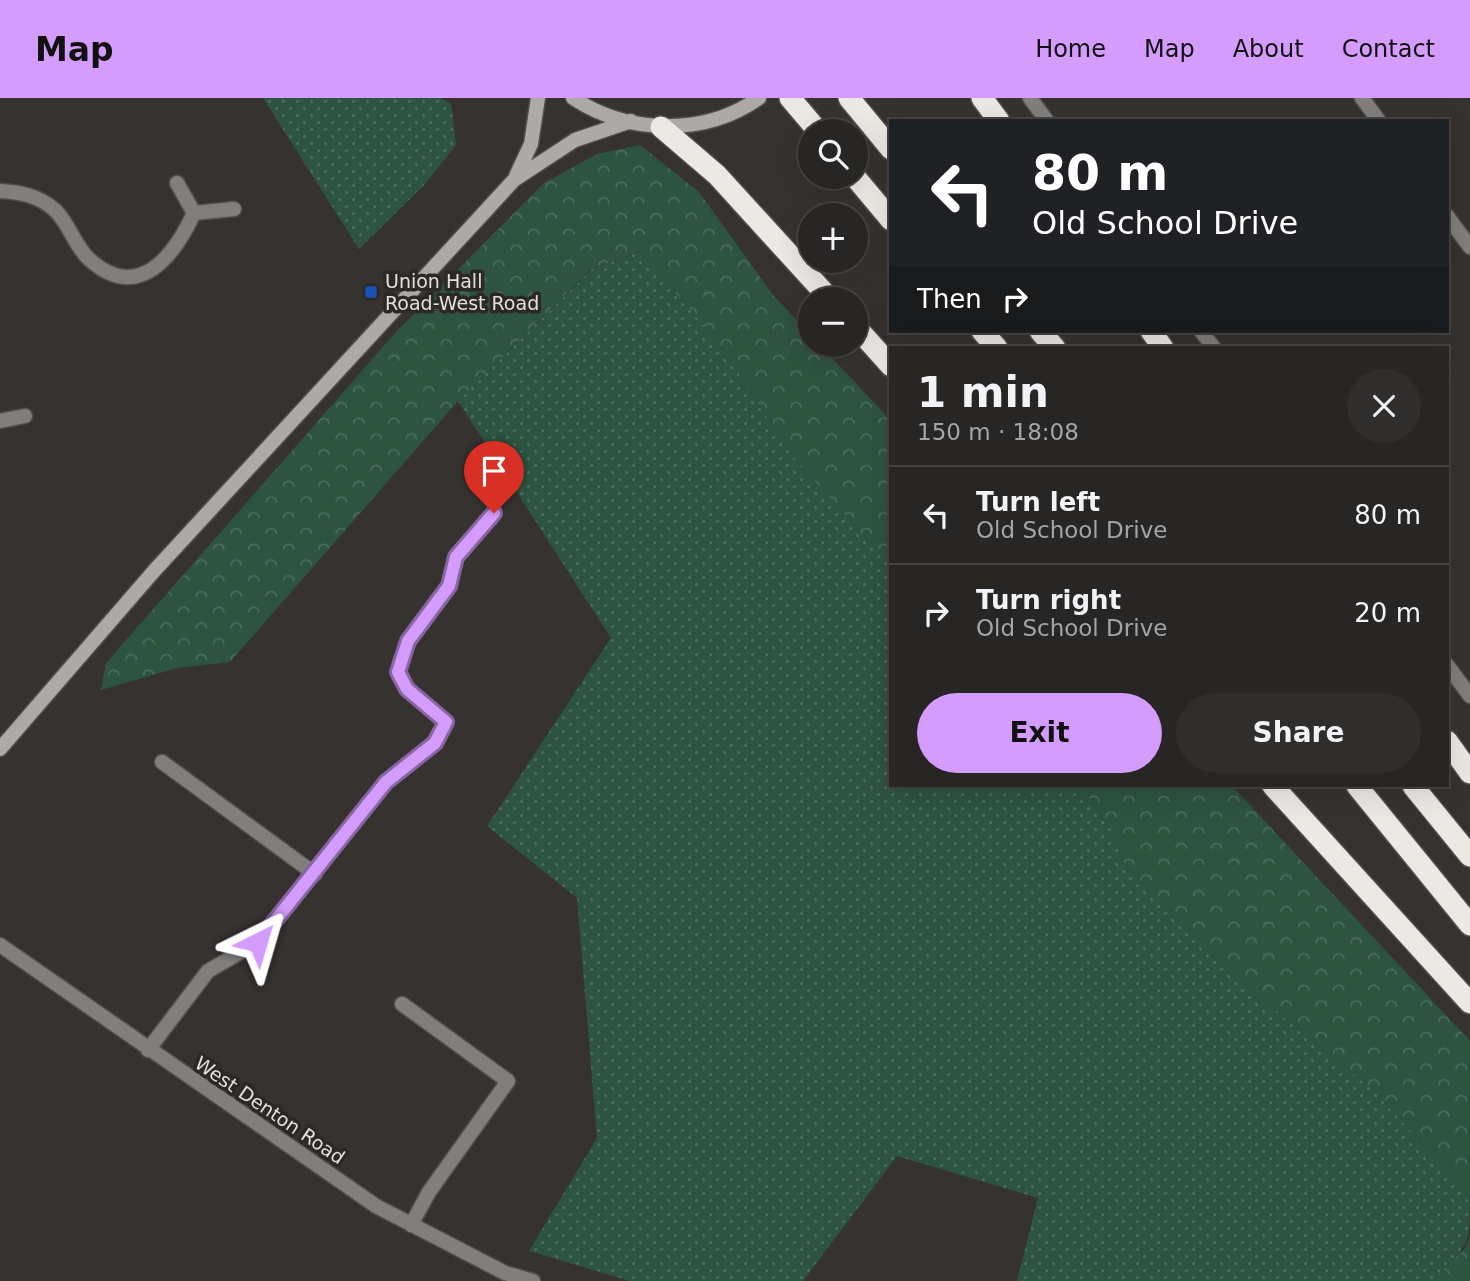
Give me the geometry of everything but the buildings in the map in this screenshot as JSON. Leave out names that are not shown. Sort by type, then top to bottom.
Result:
[{"type":"highway","points":[[790,98],[808,119]]},
{"type":"highway","points":[[849,98],[889,147]]},
{"type":"highway","points":[[982,98],[998,119]]},
{"type":"highway","points":[[661,127],[717,175],[819,287]]},
{"type":"highway","points":[[865,189],[889,218]]},
{"type":"highway","points":[[868,340],[889,364]]},
{"type":"highway","points":[[1449,744],[1470,773]]},
{"type":"highway","points":[[1274,787],[1470,1003]]},
{"type":"highway","points":[[1358,787],[1470,925]]},
{"type":"highway","points":[[1414,787],[1470,856]]},
{"type":"street","points":[[513,180],[531,144],[538,98]]},
{"type":"street","points":[[573,98],[604,113],[661,127],[689,126],[732,115],[760,98]]},
{"type":"street","points":[[1030,98],[1046,119]]},
{"type":"street","points":[[1362,98],[1378,119]]},
{"type":"street","points":[[0,749],[154,571],[513,180],[575,139],[631,121]]},
{"type":"street","points":[[177,183],[194,213]]},
{"type":"street","points":[[0,191],[37,198],[54,209],[89,259],[119,275],[136,277],[156,270],[177,245],[194,213]]},
{"type":"street","points":[[194,213],[233,209]]},
{"type":"street","points":[[1449,219],[1470,247]]},
{"type":"street","points":[[0,421],[25,416]]},
{"type":"street","points":[[148,1050],[208,971],[258,942],[386,782],[435,743],[446,722],[407,689],[398,672],[408,641],[449,586],[456,557],[494,513]]},
{"type":"street","points":[[1449,668],[1470,696]]},
{"type":"street","points":[[162,762],[315,874]]},
{"type":"street","name":"West Denton Road","points":[[0,945],[376,1206],[505,1273],[533,1281]]},
{"type":"street","points":[[402,1004],[508,1081],[429,1192],[411,1225]]},
{"type":"green space","points":[[263,98],[440,98],[451,104],[456,145],[425,184],[359,249]]},
{"type":"green space","points":[[640,145],[699,192],[773,295],[798,322],[798,357],[831,357],[889,419],[889,559],[868,541],[789,452],[722,348],[641,251],[591,269],[458,401],[230,662],[177,668],[101,690],[106,663],[396,332],[544,183],[597,154]]},
{"type":"green space","points":[[642,251],[722,348],[789,452],[868,541],[889,559],[889,787],[1081,787],[1114,833],[1122,861],[1206,953],[1374,1091],[1470,1196],[1469,1227],[1464,1245],[1431,1281],[1017,1281],[1038,1198],[897,1156],[803,1281],[630,1281],[529,1251],[597,1138],[577,898],[487,826],[611,638],[458,401],[592,269]]},
{"type":"green space","points":[[1081,787],[1233,787],[1470,1041],[1470,1196],[1374,1091],[1206,953],[1122,861],[1114,833]]},
{"type":"green space","points":[[1470,1235],[1470,1281],[1431,1281],[1466,1247]]},
{"type":"place","name":"Union Hall Road-West Road","points":[[371,292]]},
{"type":"route","points":[[258,942],[386,782],[435,743],[446,722],[407,689],[398,672],[408,641],[449,586],[456,557],[494,513]]}]
